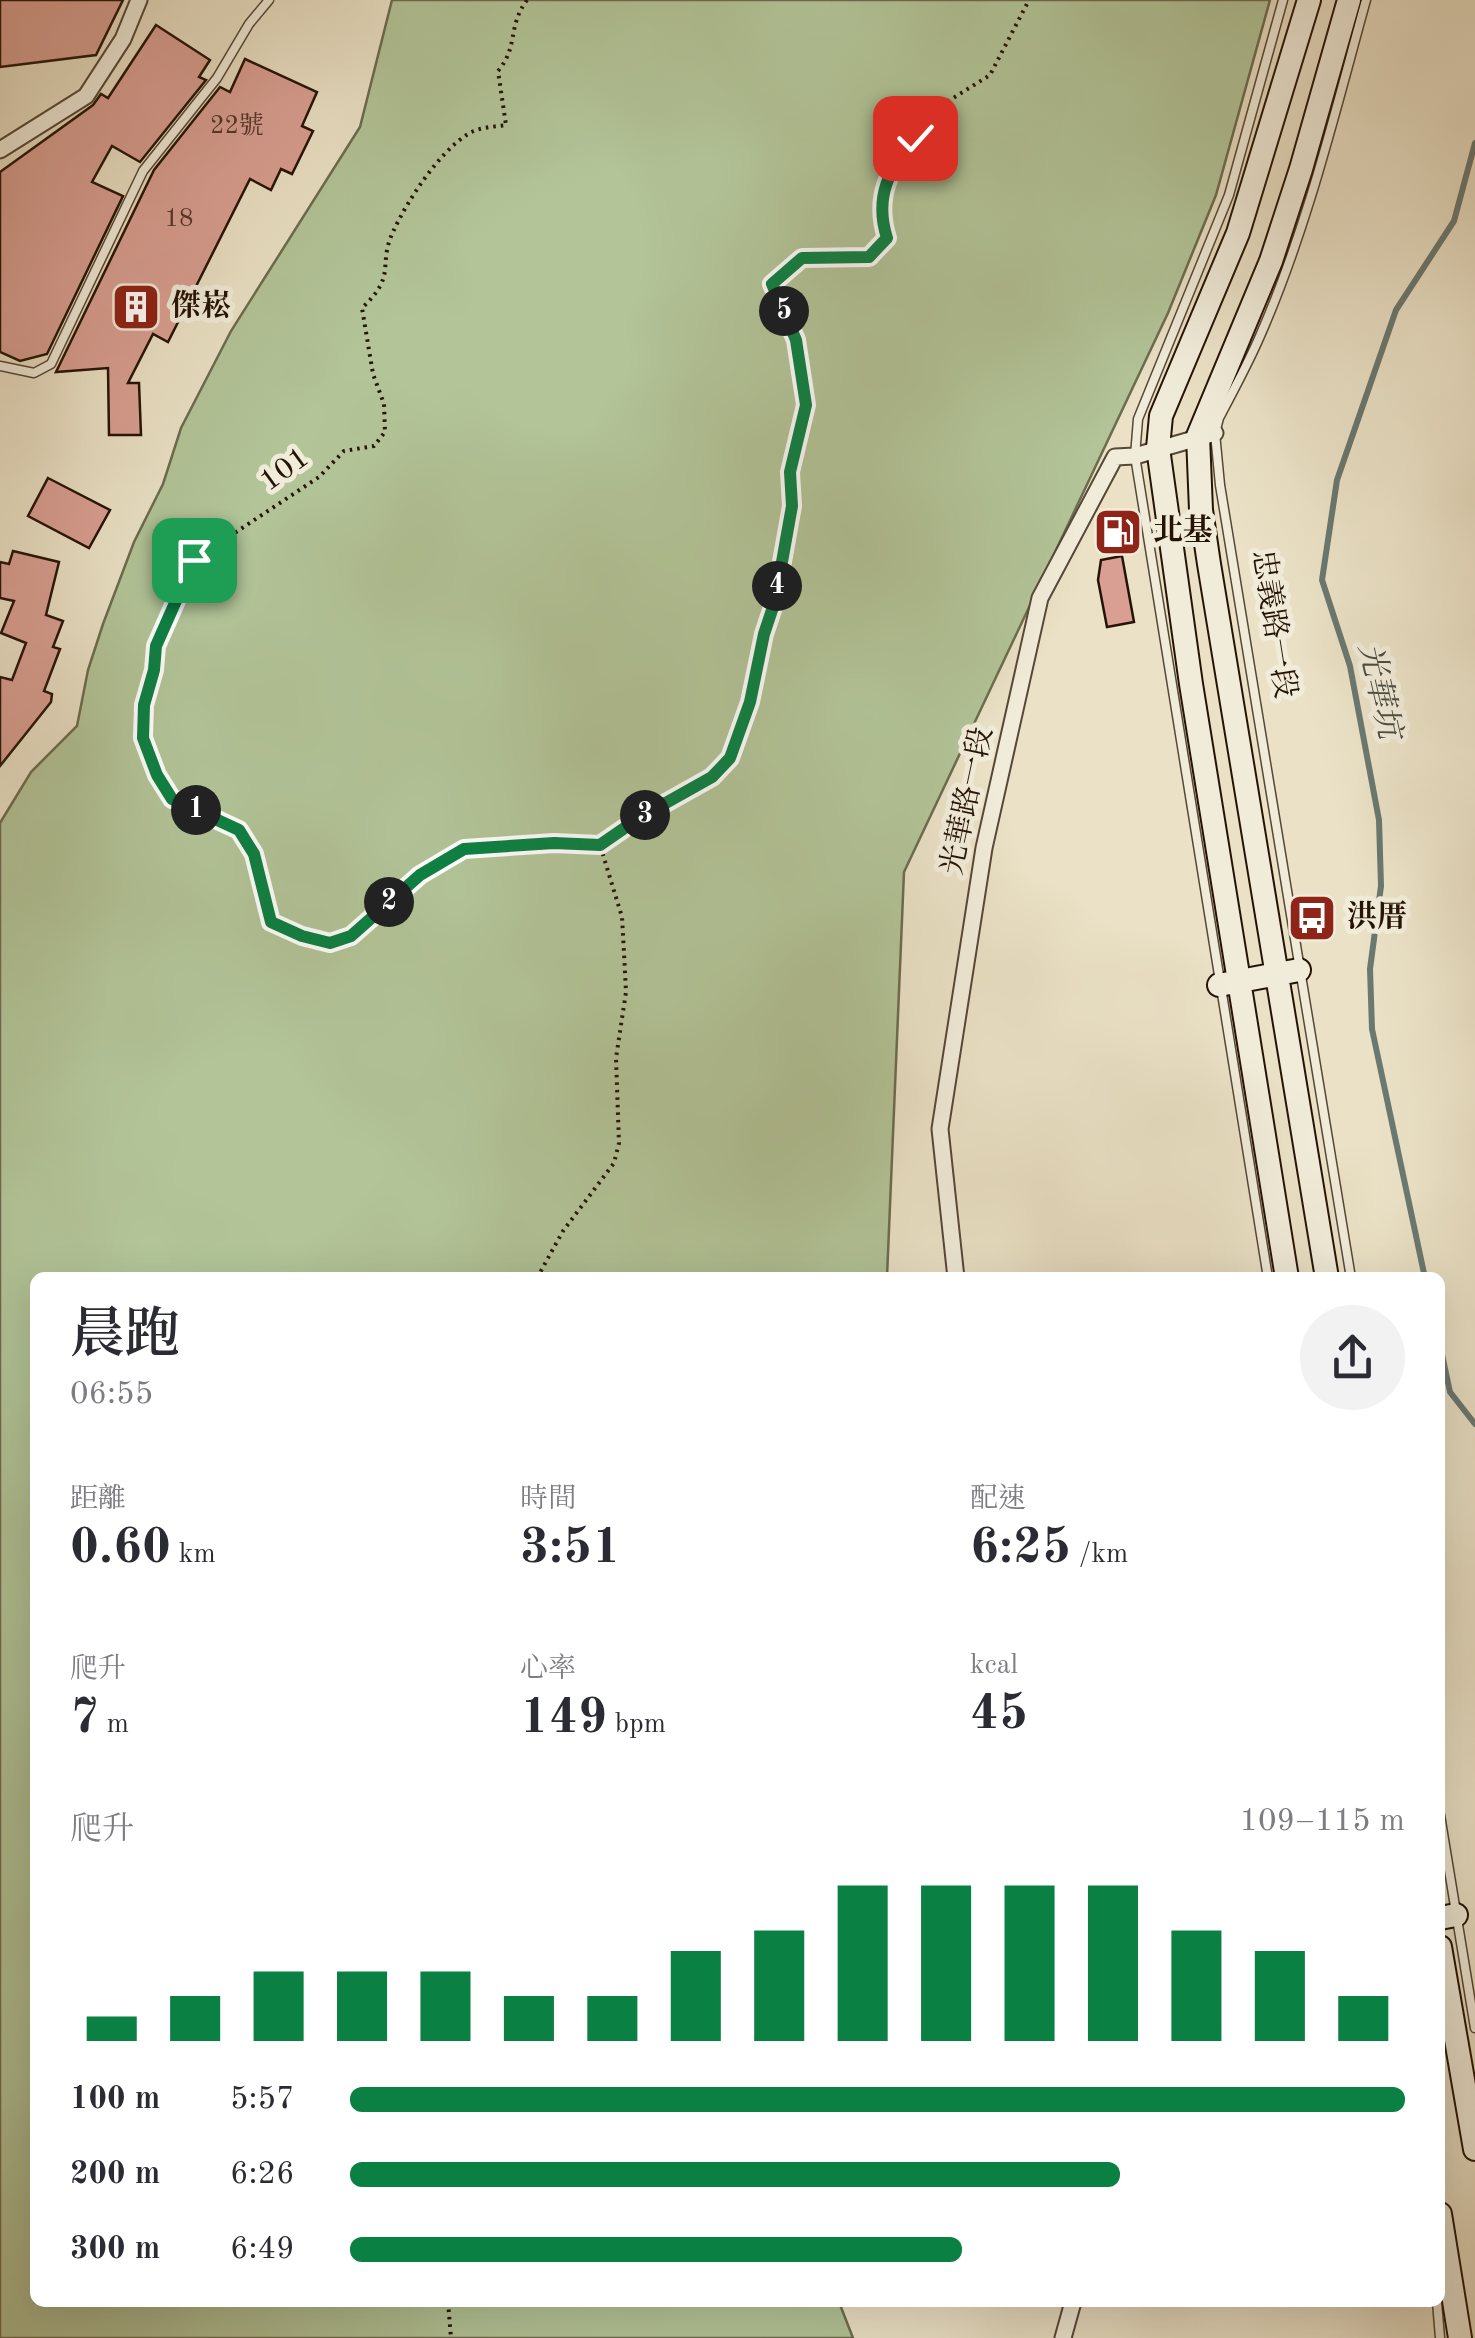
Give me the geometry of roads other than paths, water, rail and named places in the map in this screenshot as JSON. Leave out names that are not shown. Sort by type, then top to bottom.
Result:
[{"type":"main road","points":[[1287,1272],[1229,983],[1158,448],[1161,416],[1238,234],[1308,0]]},
{"type":"main road","name":"忠義路一段","points":[[1326,1272],[1288,972],[1201,510],[1206,434],[1302,169],[1350,0]]},
{"type":"main road","points":[[1229,983],[1288,972]]},
{"type":"main road","points":[[1445,1976],[1475,2149]]},
{"type":"main road","points":[[1445,2245],[1460,2338]]},
{"type":"street","points":[[0,150],[86,96],[124,39],[139,0]]},
{"type":"street","name":"光華路一段","points":[[955,1272],[940,1129],[984,848],[1040,598],[1114,457],[1136,456],[1206,434]]},
{"type":"street","points":[[1062,2338],[1071,2307]]},
{"type":"lane","points":[[0,366],[34,373],[51,364],[143,171],[216,78],[268,0]]},
{"type":"lane","points":[[1267,1272],[1229,983],[1136,456],[1138,418],[1229,194],[1283,0]]},
{"type":"lane","name":"忠義路一段","points":[[1206,434],[1219,418],[1261,334],[1321,160],[1366,0]]},
{"type":"lane","name":"忠義路一段","points":[[1288,972],[1350,1272]]},
{"type":"lane","points":[[1445,1878],[1448,1916],[1475,2028]]},
{"type":"lane","points":[[1437,2307],[1440,2338]]},
{"type":"waterway","name":"光華坑","points":[[1424,1272],[1372,1029],[1370,969],[1381,886],[1379,820],[1350,666],[1322,580],[1337,480],[1396,310],[1454,221],[1475,143]]},
{"type":"waterway","name":"光華坑","points":[[1445,1368],[1450,1392],[1475,1424]]},
{"type":"place","name":"傑崧","points":[[136,307]]},
{"type":"place","name":"北基","points":[[1118,532]]},
{"type":"place","name":"洪厝","points":[[1312,918]]}]
